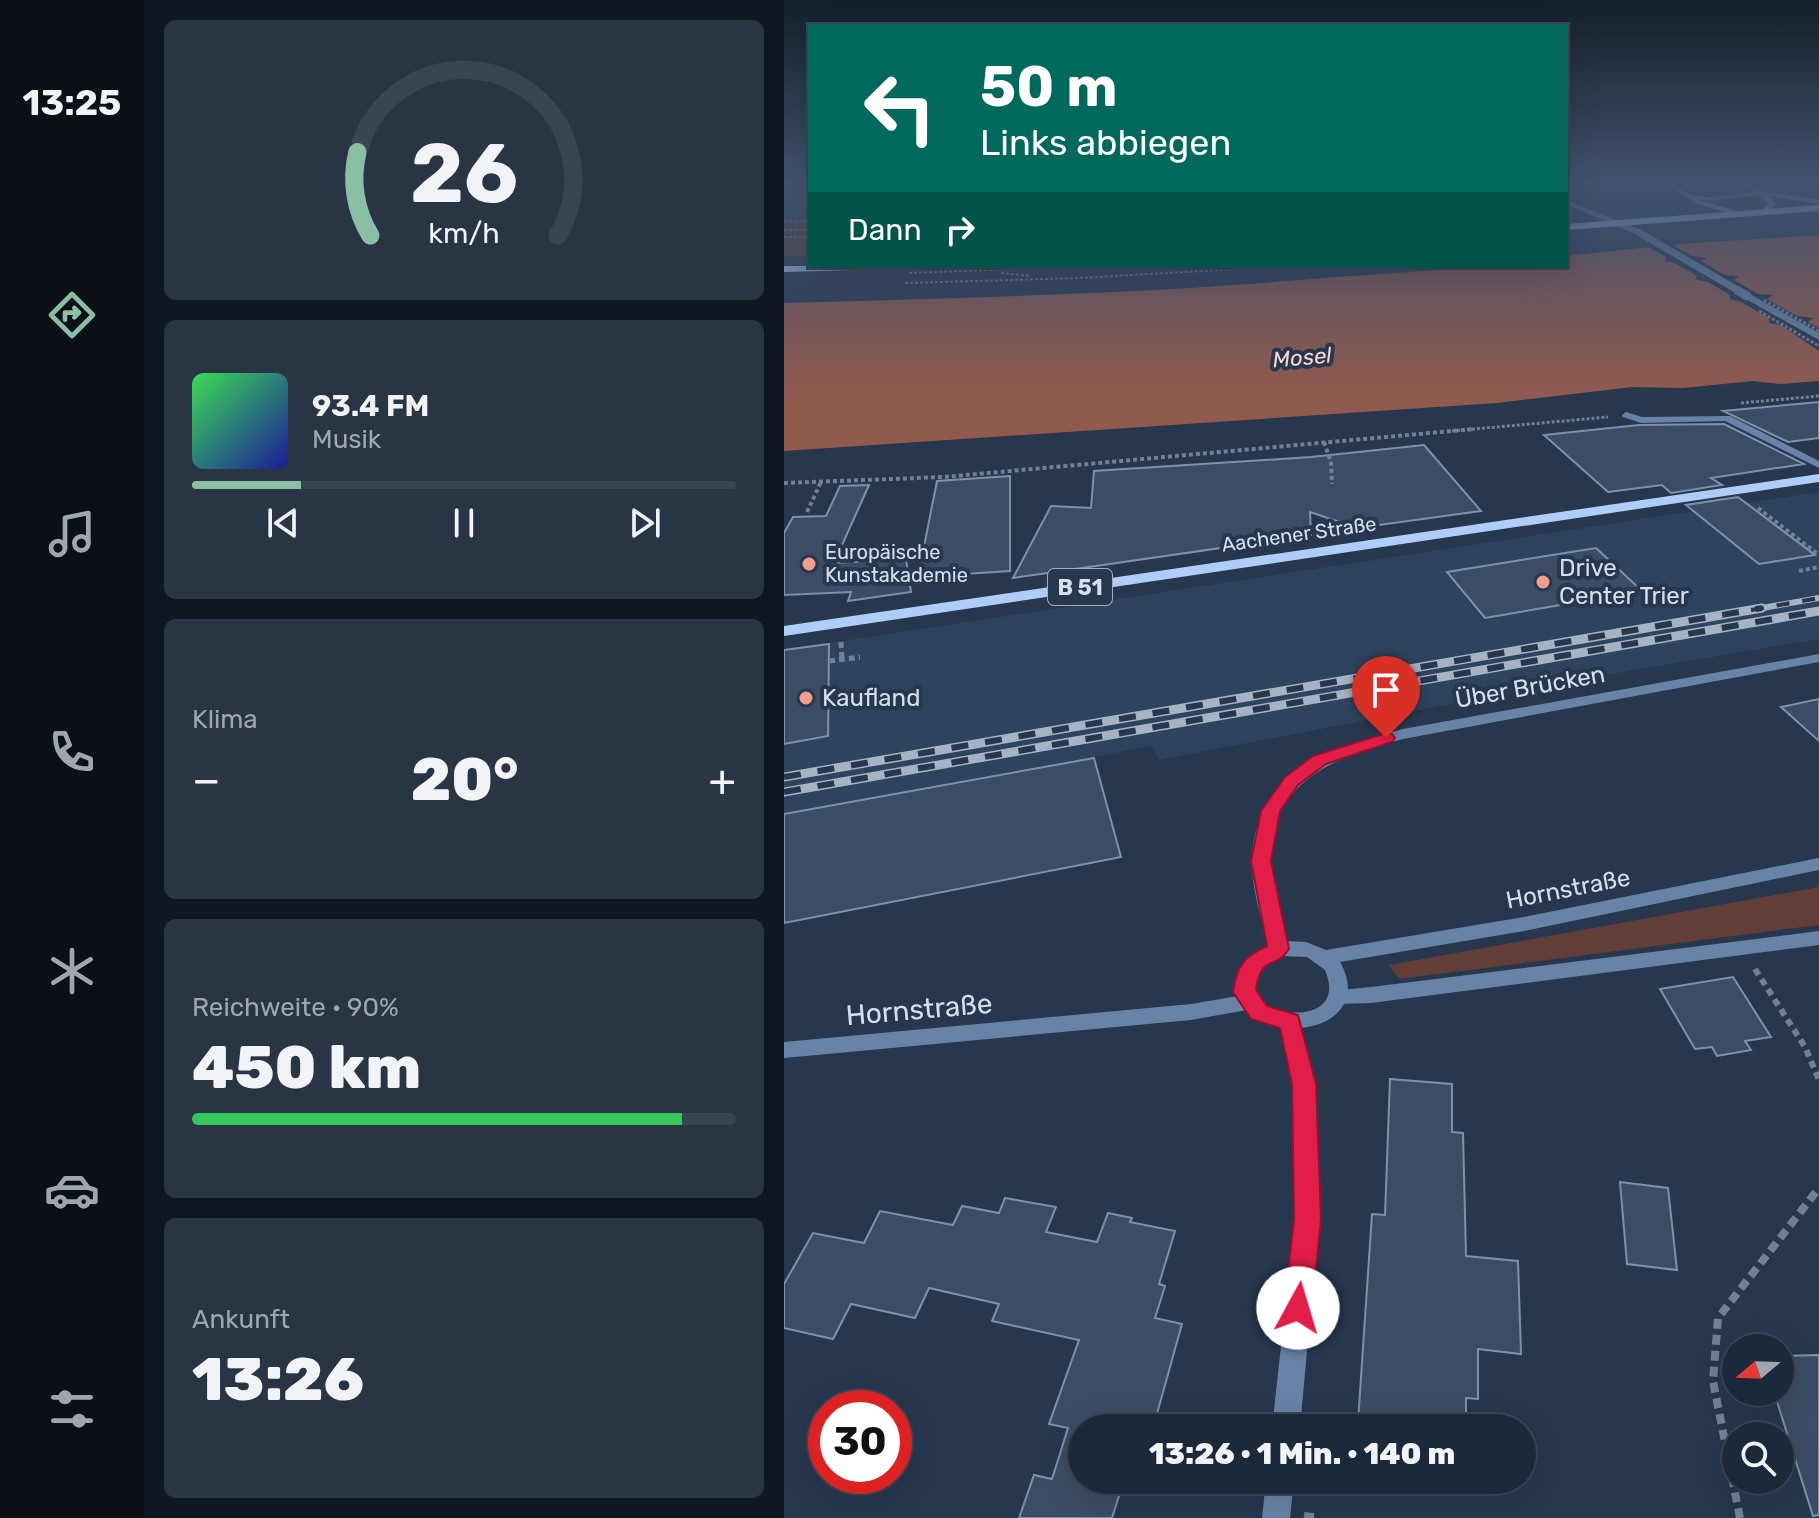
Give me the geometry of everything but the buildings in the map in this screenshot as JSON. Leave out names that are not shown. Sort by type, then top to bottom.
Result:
[{"type":"main road","points":[[784,266],[808,262]]},
{"type":"main road","points":[[784,266],[808,266]]},
{"type":"main road","name":"Aachener Straße","points":[[784,631],[1819,478]]},
{"type":"street","points":[[1677,255],[1819,337]]},
{"type":"street","name":"Über Brücken","points":[[1278,949],[1261,861],[1270,811],[1292,781],[1320,760],[1368,742],[1403,734],[1819,658]]},
{"type":"street","name":"Hornstraße","points":[[1325,957],[1571,915],[1819,864]]},
{"type":"street","points":[[1338,996],[1371,995],[1819,938]]},
{"type":"street","points":[[1278,949],[1303,949],[1325,957],[1335,969],[1340,982],[1338,996],[1320,1015],[1290,1022],[1259,1012],[1249,1002],[1244,992],[1248,970],[1255,961],[1278,949]]},
{"type":"street","name":"Hornstraße","points":[[784,1050],[1191,1012],[1249,1002]]},
{"type":"street","points":[[1287,1414],[1307,1219],[1304,1084],[1290,1022]]},
{"type":"street","points":[[1276,1518],[1279,1494]]},
{"type":"lane","points":[[1626,415],[1641,420],[1727,418],[1819,465]]},
{"type":"path","points":[[1050,268],[979,271],[1052,278]]},
{"type":"path","points":[[892,283],[1250,268]]},
{"type":"path","points":[[784,483],[944,477],[1626,415]]},
{"type":"path","points":[[1324,442],[1331,462],[1332,484]]},
{"type":"path","points":[[807,512],[821,482]]},
{"type":"path","points":[[1735,491],[1819,555]]},
{"type":"path","points":[[1799,571],[1819,567]]},
{"type":"path","points":[[841,640],[842,660]]},
{"type":"path","points":[[829,661],[860,657]]},
{"type":"path","points":[[1742,948],[1805,1047],[1819,1080]]},
{"type":"path","points":[[1740,1518],[1713,1381],[1718,1318],[1819,1188]]},
{"type":"shaded area","points":[[1819,492],[1819,639],[1576,680],[1159,760],[1152,746],[784,814],[784,650]]},
{"type":"shaded area","points":[[1819,887],[1819,925],[1399,979],[1389,965]]},
{"type":"water","name":"Mosel","points":[[1819,255],[1819,381],[1781,384],[1753,381],[1683,388],[1632,387],[1497,403],[784,451],[784,303],[1139,291],[1425,271],[1568,268],[1568,256]]},
{"type":"pier","points":[[1662,255],[1707,258],[1701,261],[1725,275],[1739,276],[1734,280],[1758,294],[1773,295],[1767,299],[1797,316],[1814,318],[1808,322],[1819,328],[1819,351],[1781,325],[1769,323],[1769,318],[1730,299],[1730,295],[1708,282],[1695,279],[1697,276],[1675,263],[1665,261],[1666,257]]},
{"type":"railway","points":[[1751,610],[1819,598]]},
{"type":"railway","points":[[784,777],[1762,608]]},
{"type":"railway","points":[[784,792],[1819,611]]},
{"type":"place","name":"Europäische Kunstakademie","points":[[809,564]]},
{"type":"place","name":"Drive Center Trier","points":[[1543,582]]},
{"type":"place","name":"Kaufland","points":[[806,698]]},
{"type":"route","points":[[1298,1308],[1307,1219],[1304,1084],[1290,1022],[1259,1012],[1244,992],[1244,981],[1255,961],[1278,949],[1261,861],[1270,811],[1292,781],[1320,760],[1386,738]]}]
